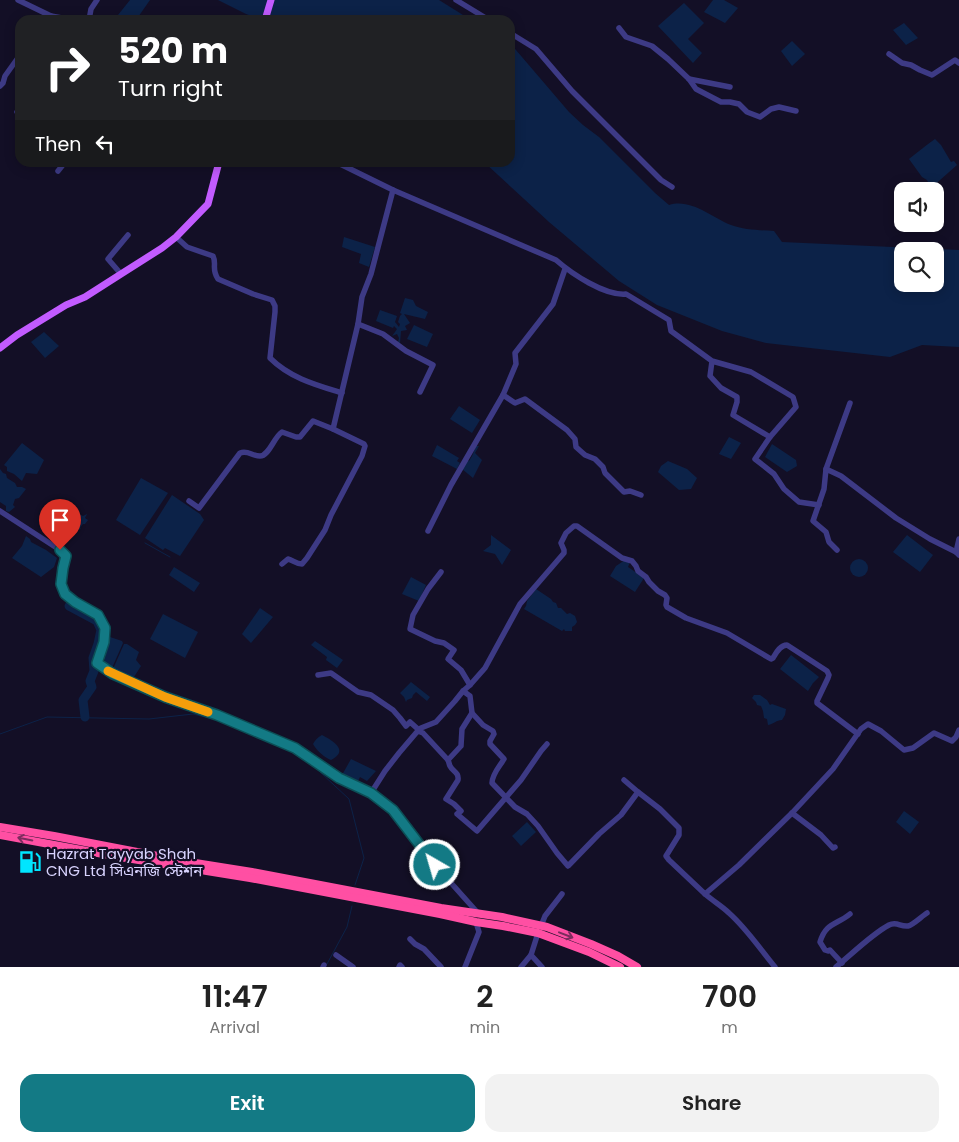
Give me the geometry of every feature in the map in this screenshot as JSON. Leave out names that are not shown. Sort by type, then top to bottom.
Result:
[{"type":"highway","points":[[0,827],[441,908],[502,917],[591,944],[637,967]]},
{"type":"highway","points":[[0,834],[114,856],[250,878],[476,922],[539,929],[618,966]]},
{"type":"main road","points":[[266,15],[271,0]]},
{"type":"main road","points":[[0,348],[17,335],[66,305],[85,297],[176,237],[208,204],[218,167]]},
{"type":"street","points":[[18,0],[44,15]]},
{"type":"street","points":[[90,15],[97,0]]},
{"type":"street","points":[[456,0],[480,15]]},
{"type":"street","points":[[619,28],[626,37],[652,46],[668,58],[689,79],[696,89],[710,97],[721,102],[740,104],[747,112],[760,117],[779,106],[796,111]]},
{"type":"street","points":[[515,36],[536,49],[572,91],[661,180],[672,187]]},
{"type":"street","points":[[889,54],[902,63],[932,75],[955,60],[959,63]]},
{"type":"street","points":[[0,86],[4,84],[5,76],[15,62]]},
{"type":"street","points":[[689,79],[730,87]]},
{"type":"street","points":[[58,170],[61,167]]},
{"type":"street","points":[[346,167],[393,190],[556,260],[574,275],[608,291],[619,295],[626,294],[669,320],[671,331],[712,361],[751,372],[793,398],[796,407],[770,437],[755,459],[774,474],[784,489],[799,502],[818,504]]},
{"type":"street","points":[[333,429],[358,324],[362,298],[393,190]]},
{"type":"street","points":[[121,274],[108,259],[128,236]]},
{"type":"street","points":[[176,237],[188,247],[213,256],[215,260],[215,275],[218,279],[272,300],[275,312],[270,358],[278,367],[302,380],[342,393]]},
{"type":"street","points":[[428,531],[451,485],[503,394],[516,364],[515,353],[553,304],[565,269]]},
{"type":"street","points":[[358,324],[383,334],[406,351],[432,365],[420,392]]},
{"type":"street","points":[[712,361],[710,376],[721,388],[738,397],[733,415],[770,437]]},
{"type":"street","points":[[503,394],[515,403],[525,399],[567,430],[575,439],[576,448],[595,459],[603,467],[605,473],[624,492],[630,491],[640,495]]},
{"type":"street","points":[[837,550],[829,542],[826,532],[813,521],[824,489],[826,469],[850,403]]},
{"type":"street","points":[[189,500],[199,508],[240,453],[245,451],[260,456],[266,454],[282,432],[300,437],[313,421],[364,444],[362,456],[325,530],[307,558],[302,564],[296,563],[291,559],[282,564]]},
{"type":"street","points":[[826,469],[841,476],[896,518],[930,539],[958,553],[959,538]]},
{"type":"street","points":[[0,511],[60,550],[66,556],[61,584],[65,594],[98,615],[105,628],[104,642],[97,663],[113,674],[165,697],[217,715],[295,748],[339,778],[371,793],[393,810],[435,865],[477,912]]},
{"type":"street","points":[[371,793],[394,759],[419,731],[436,722],[485,668],[520,604],[564,553],[561,542],[566,533],[574,526],[577,526],[622,558],[632,561],[649,582],[665,595],[667,607],[686,618],[727,633],[771,658],[784,644],[787,644],[827,671],[829,675],[817,703],[858,734]]},
{"type":"street","points":[[441,572],[428,589],[413,615],[410,628],[435,641],[444,643],[454,650],[448,659],[461,670],[470,686]]},
{"type":"street","points":[[318,676],[331,673],[358,692],[371,695],[392,710],[406,726],[410,722],[423,733],[458,774],[458,780],[446,799],[461,811],[458,814],[477,831],[521,780],[547,744]]},
{"type":"street","points":[[463,691],[470,696],[472,713],[494,734],[490,744],[504,758],[492,779],[492,783],[515,807],[527,814],[538,826],[568,866],[599,834],[621,815],[638,792]]},
{"type":"street","points":[[448,760],[461,746],[462,729],[472,713]]},
{"type":"street","points":[[705,894],[739,865],[792,813],[833,769],[861,729],[868,724],[881,731],[904,750],[913,748],[934,733],[952,741],[959,730]]},
{"type":"street","points":[[624,780],[660,809],[679,828],[679,835],[666,856],[705,894],[728,912],[753,939],[773,965],[766,967]]},
{"type":"street","points":[[792,813],[821,835],[833,848],[835,847]]},
{"type":"street","points":[[521,967],[531,956],[545,916],[562,894]]},
{"type":"street","points":[[850,914],[827,928],[820,942],[825,950],[830,950],[839,965],[889,925],[897,923],[905,927],[912,925],[927,913]]},
{"type":"street","points":[[465,967],[479,932],[476,922]]},
{"type":"street","points":[[410,939],[424,949],[441,967]]},
{"type":"street","points":[[336,955],[353,967]]},
{"type":"street","points":[[531,956],[542,967]]},
{"type":"water","points":[[130,0],[150,0],[140,15],[118,15]]},
{"type":"water","points":[[218,0],[439,0],[463,15],[249,15]]},
{"type":"water","points":[[713,0],[724,0],[738,8],[725,23],[704,12]]},
{"type":"water","points":[[684,3],[704,23],[688,39],[702,53],[693,63],[658,26]]},
{"type":"water","points":[[904,23],[918,38],[906,45],[893,30]]},
{"type":"water","points":[[792,41],[805,54],[792,66],[781,51]]},
{"type":"water","points":[[515,49],[569,112],[599,137],[669,205],[685,204],[693,206],[736,227],[774,231],[782,242],[894,247],[894,292],[944,292],[944,249],[959,250],[959,347],[922,345],[890,357],[766,343],[722,331],[657,305],[619,281],[549,222],[489,167],[515,167]]},
{"type":"water","points":[[935,139],[951,162],[954,161],[957,165],[938,182],[928,182],[909,159]]},
{"type":"water","points":[[344,237],[375,247],[369,267],[359,263],[361,254],[342,247]]},
{"type":"water","points":[[405,298],[413,300],[416,306],[428,312],[425,319],[404,314],[410,323],[405,326],[407,330],[401,331],[400,343],[398,342],[397,334],[392,336],[397,329],[394,326],[393,328],[376,321],[380,310],[397,316],[395,322],[399,327],[400,324],[398,322],[402,314],[400,313]]},
{"type":"water","points":[[414,325],[433,334],[427,347],[407,339]]},
{"type":"water","points":[[44,332],[59,346],[45,358],[31,342]]},
{"type":"water","points":[[459,406],[480,420],[472,433],[450,419]]},
{"type":"water","points":[[729,437],[741,443],[731,459],[719,454]]},
{"type":"water","points":[[22,443],[44,460],[37,474],[26,473],[22,481],[7,471],[7,467],[4,465]]},
{"type":"water","points":[[772,444],[796,460],[797,466],[787,472],[765,457]]},
{"type":"water","points":[[437,445],[459,458],[457,461],[460,463],[457,469],[432,456]]},
{"type":"water","points":[[476,446],[479,446],[475,453],[482,460],[473,478],[462,469],[467,460],[469,461]]},
{"type":"water","points":[[668,461],[687,469],[697,478],[691,489],[679,490],[658,472],[661,466]]},
{"type":"water","points":[[0,469],[17,487],[26,489],[19,498],[15,499],[13,505],[15,507],[9,512],[6,511],[6,506],[0,502]]},
{"type":"water","points":[[141,478],[168,493],[140,535],[116,520]]},
{"type":"water","points":[[172,495],[200,514],[204,520],[180,556],[165,548],[163,550],[145,538]]},
{"type":"water","points":[[66,507],[68,509],[72,508],[73,512],[83,516],[87,514],[85,518],[88,520],[81,529],[77,530],[67,522],[65,523],[65,518],[61,517]]},
{"type":"water","points":[[491,535],[511,550],[502,565],[495,554],[483,551],[491,545]]},
{"type":"water","points":[[907,535],[933,555],[920,572],[893,552]]},
{"type":"water","points":[[26,536],[31,542],[57,558],[54,567],[41,577],[12,558],[22,546]]},
{"type":"water","points":[[859,559],[865,562],[868,568],[865,574],[859,577],[853,574],[850,568],[853,562]]},
{"type":"water","points":[[625,560],[630,562],[628,567],[644,578],[635,592],[610,576],[616,566]]},
{"type":"water","points":[[174,567],[200,583],[194,592],[169,575]]},
{"type":"water","points":[[411,577],[426,585],[419,601],[402,594]]},
{"type":"water","points":[[536,589],[556,603],[558,608],[561,608],[567,614],[570,613],[575,616],[577,622],[572,627],[572,631],[565,631],[564,629],[562,631],[524,609],[527,601]]},
{"type":"water","points":[[260,608],[273,617],[251,643],[242,634]]},
{"type":"water","points":[[163,614],[198,632],[185,658],[150,639]]},
{"type":"water","points":[[110,637],[123,643],[112,668],[104,662]]},
{"type":"water","points":[[315,641],[343,660],[337,668],[326,660],[327,657],[311,645]]},
{"type":"water","points":[[124,644],[139,652],[136,660],[141,666],[134,677],[113,669]]},
{"type":"water","points":[[791,655],[819,677],[808,691],[780,669]]},
{"type":"water","points":[[411,682],[430,697],[427,701],[416,692],[406,702],[400,693]]},
{"type":"water","points":[[754,695],[760,695],[770,705],[786,709],[782,720],[768,725],[761,706],[757,705],[752,698]]},
{"type":"water","points":[[322,735],[338,746],[339,753],[331,760],[321,754],[313,744]]},
{"type":"water","points":[[351,759],[376,771],[367,781],[360,777],[357,783],[342,775]]},
{"type":"water","points":[[904,811],[919,822],[910,834],[896,822]]},
{"type":"water","points":[[527,822],[536,832],[521,846],[512,836]]},
{"type":"waterway","points":[[145,543],[170,557]]},
{"type":"waterway","points":[[69,606],[97,621],[101,630],[93,658],[94,671],[90,681],[92,687],[83,700],[85,717]]},
{"type":"waterway","points":[[0,734],[47,717],[149,719],[193,714],[229,723]]},
{"type":"waterway","points":[[305,758],[349,799],[364,858],[355,885]]},
{"type":"waterway","points":[[327,964],[347,927],[352,906]]},
{"type":"slow traffic","points":[[108,671],[165,697],[208,712]]},
{"type":"place","name":"Hazrat Tayyab Shah CNG Ltd সিএনজি স্টেশন","points":[[30,862]]},
{"type":"route","points":[[60,550],[66,556],[61,584],[62,589],[69,598],[98,615],[105,628],[104,642],[97,663],[113,674],[165,697],[270,736],[295,748],[339,778],[371,793],[393,810],[435,865]]}]
